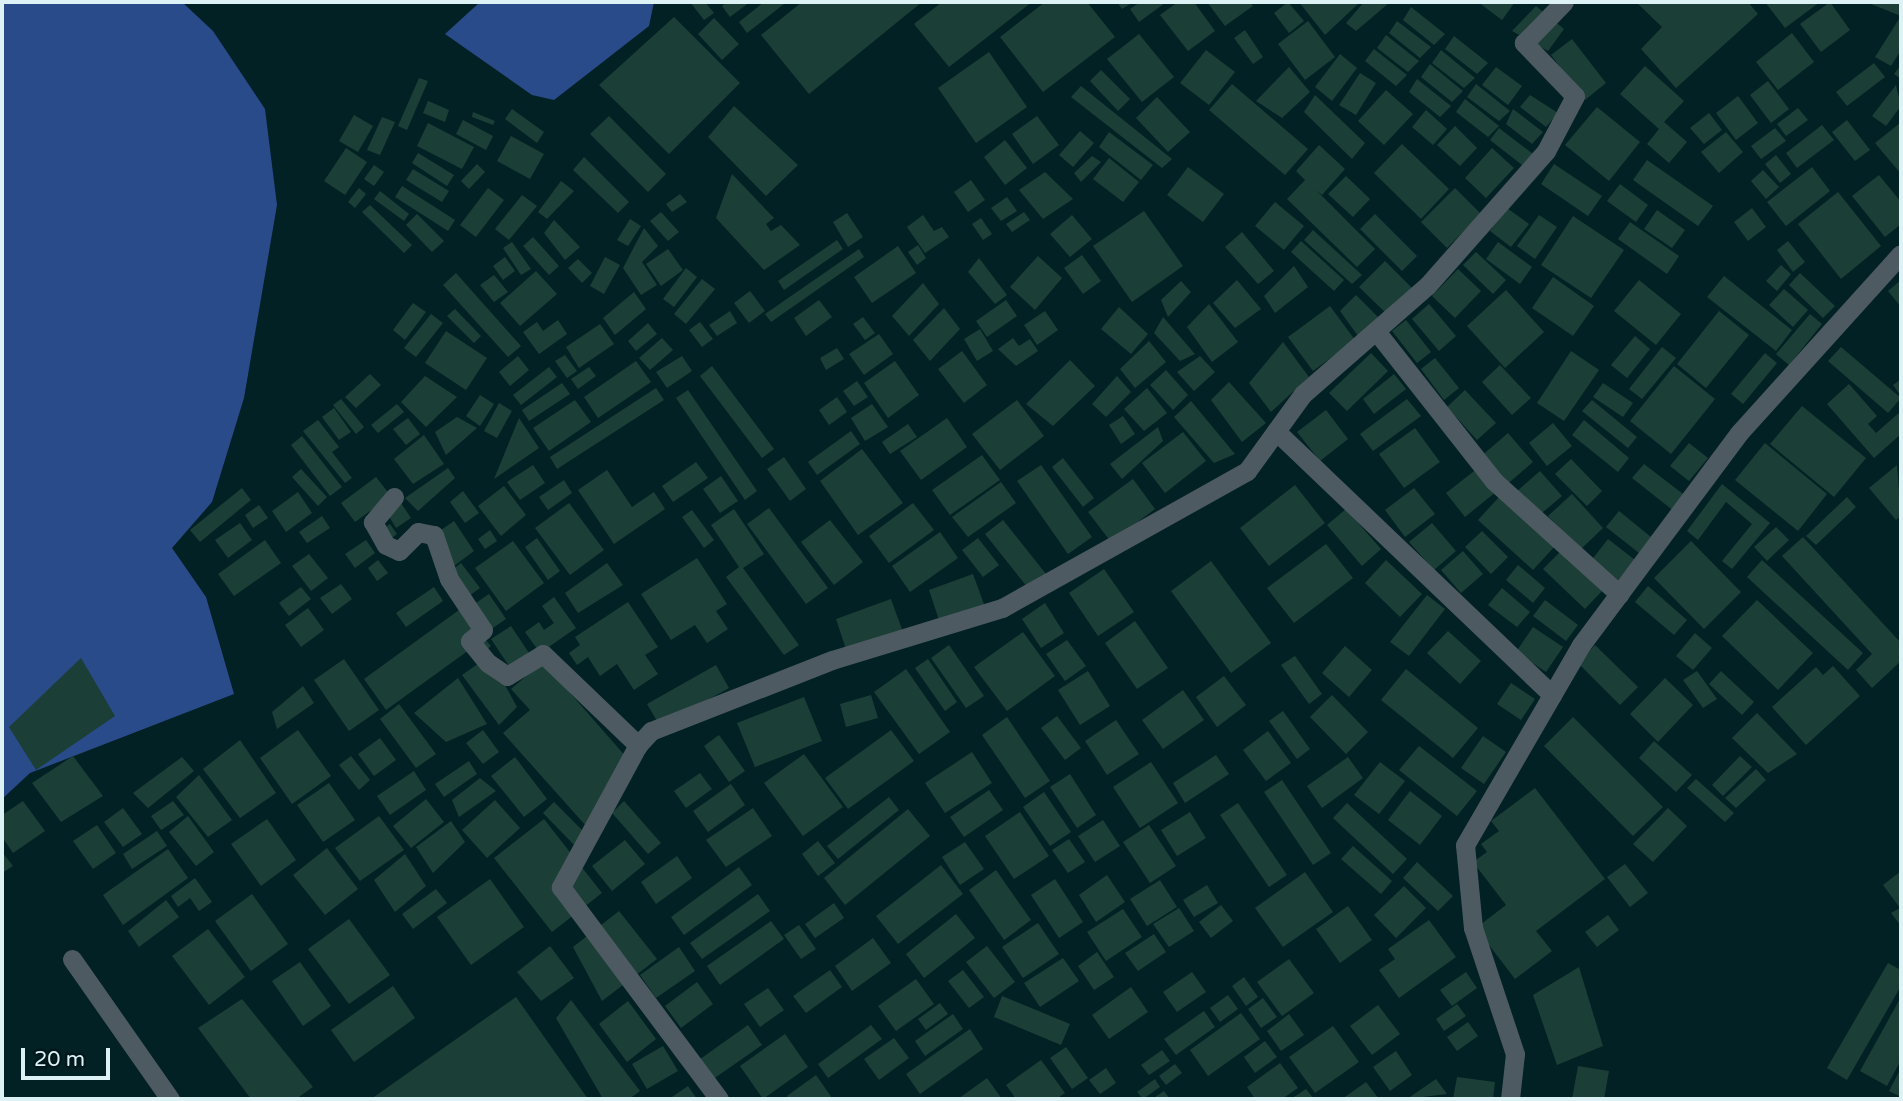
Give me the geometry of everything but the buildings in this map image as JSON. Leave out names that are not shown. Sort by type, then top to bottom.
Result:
[{"type":"street","points":[[719,1099],[561,887],[638,745],[651,731],[832,660],[1002,608],[1247,471],[1303,394],[1427,286],[1546,151],[1575,96],[1524,43],[1564,2]]},
{"type":"street","points":[[1510,1099],[1515,1054],[1473,928],[1465,845],[1552,695],[1619,594],[1740,433],[1901,254]]},
{"type":"street","points":[[1376,331],[1494,481],[1619,594]]},
{"type":"street","points":[[1276,430],[1552,695]]},
{"type":"street","points":[[394,497],[373,522],[386,545],[399,551],[418,532],[433,535],[449,579],[483,630],[470,641],[488,663],[507,676],[543,654],[638,745]]},
{"type":"street","points":[[72,959],[170,1099]]},
{"type":"water","points":[[2,2],[182,2],[213,31],[265,109],[277,205],[244,398],[212,502],[172,548],[206,597],[234,694],[30,773],[2,799]]},
{"type":"water","points":[[480,2],[654,2],[649,26],[554,100],[532,95],[445,34]]}]
